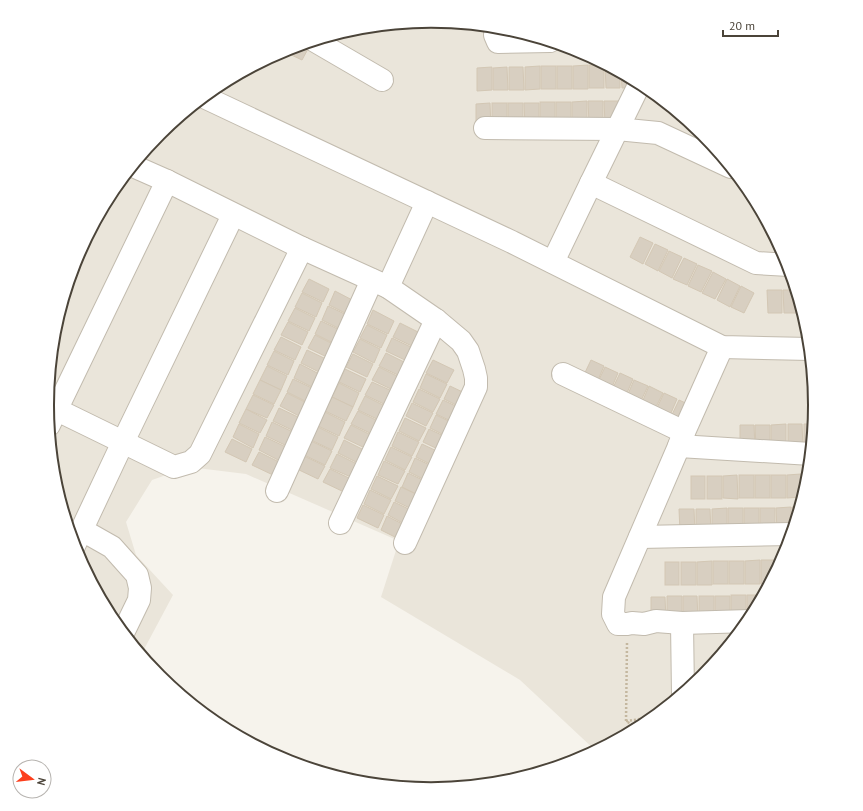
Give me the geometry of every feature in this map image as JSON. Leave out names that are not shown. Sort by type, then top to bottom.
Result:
[{"type":"street","points":[[494,33],[498,42],[532,42]]},
{"type":"street","points":[[321,45],[382,80]]},
{"type":"street","points":[[553,262],[637,89]]},
{"type":"street","points":[[210,100],[512,242],[722,346],[805,349]]},
{"type":"street","points":[[485,128],[618,129],[658,133],[719,161]]},
{"type":"street","points":[[138,168],[168,181],[233,215],[380,284],[436,320],[461,341],[468,351],[474,369],[476,387],[405,543]]},
{"type":"street","points":[[54,407],[168,181]]},
{"type":"street","points":[[591,183],[756,262],[781,264]]},
{"type":"street","points":[[276,491],[380,284],[427,202]]},
{"type":"street","points":[[78,538],[233,215]]},
{"type":"street","points":[[54,414],[123,442],[174,467],[190,462],[200,454],[302,248]]},
{"type":"street","points":[[340,523],[436,320]]},
{"type":"street","points":[[722,346],[614,597],[613,614],[618,624],[741,621]]},
{"type":"street","points":[[563,374],[681,439],[806,453]]},
{"type":"street","points":[[640,537],[786,534]]},
{"type":"street","points":[[78,538],[112,547],[137,575],[140,588],[139,600],[126,627]]},
{"type":"street","points":[[682,623],[684,685]]},
{"type":"path","points":[[626,721],[628,624]]},
{"type":"path","points":[[626,721],[641,719]]},
{"type":"path","points":[[626,721],[632,725]]},
{"type":"shaded area","points":[[432,28],[481,31],[505,35],[553,48],[598,67],[620,79],[661,106],[680,122],[715,157],[731,176],[758,217],[770,239],[789,284],[796,308],[806,356],[808,381],[809,406],[806,455],[802,479],[789,527],[770,572],[758,594],[731,635],[715,654],[680,689],[661,705],[620,732],[592,747],[520,680],[381,597],[399,541],[246,474],[189,467],[152,480],[126,522],[136,555],[173,595],[144,649],[132,635],[105,594],[93,572],[74,527],[61,479],[57,455],[54,406],[55,381],[57,356],[67,308],[74,284],[93,239],[118,196],[132,176],[165,139],[202,106],[243,79],[265,67],[310,48],[334,41],[382,31],[407,29]]},
{"type":"building","points":[[308,49],[302,60],[292,55]]},
{"type":"building","points":[[588,65],[588,89],[573,89],[573,66]]},
{"type":"building","points":[[589,65],[594,65],[604,70],[604,88],[589,88]]},
{"type":"building","points":[[540,66],[540,89],[525,90],[525,67]]},
{"type":"building","points":[[541,66],[556,66],[556,89],[541,89]]},
{"type":"building","points":[[557,66],[572,66],[572,89],[557,89]]},
{"type":"building","points":[[492,67],[492,90],[477,91],[477,68]]},
{"type":"building","points":[[507,67],[508,90],[493,90],[493,68]]},
{"type":"building","points":[[509,67],[523,67],[524,90],[509,90]]},
{"type":"building","points":[[605,71],[620,79],[620,88],[606,88]]},
{"type":"building","points":[[621,80],[633,87],[622,88]]},
{"type":"building","points":[[587,101],[587,125],[572,125],[572,102]]},
{"type":"building","points":[[588,101],[603,101],[603,124],[589,124]]},
{"type":"building","points":[[604,101],[619,101],[619,124],[605,124]]},
{"type":"building","points":[[540,102],[555,102],[555,125],[540,125]]},
{"type":"building","points":[[556,102],[571,102],[571,125],[556,125]]},
{"type":"building","points":[[490,103],[491,127],[476,127],[476,104]]},
{"type":"building","points":[[492,103],[507,103],[507,126],[492,126]]},
{"type":"building","points":[[508,103],[523,103],[523,126],[508,126]]},
{"type":"building","points":[[524,103],[539,103],[539,125],[525,126]]},
{"type":"building","points":[[640,237],[653,243],[643,264],[630,257]]},
{"type":"building","points":[[655,244],[668,250],[658,271],[645,264]]},
{"type":"building","points":[[669,251],[682,257],[672,278],[659,271]]},
{"type":"building","points":[[684,258],[697,264],[687,285],[673,279]]},
{"type":"building","points":[[698,265],[712,271],[701,292],[688,286]]},
{"type":"building","points":[[713,272],[726,279],[715,299],[702,293]]},
{"type":"building","points":[[309,279],[329,289],[323,302],[302,292]]},
{"type":"building","points":[[727,279],[740,286],[730,307],[717,300]]},
{"type":"building","points":[[741,286],[754,293],[744,313],[731,307]]},
{"type":"building","points":[[767,290],[782,290],[782,313],[768,313]]},
{"type":"building","points":[[783,290],[791,290],[797,313],[784,313]]},
{"type":"building","points":[[335,291],[356,302],[349,315],[329,305]]},
{"type":"building","points":[[302,293],[322,303],[316,317],[295,307]]},
{"type":"building","points":[[328,306],[349,316],[342,330],[322,320]]},
{"type":"building","points":[[295,308],[315,318],[309,331],[288,321]]},
{"type":"building","points":[[373,310],[394,321],[388,334],[367,324]]},
{"type":"building","points":[[321,321],[342,331],[335,344],[315,334]]},
{"type":"building","points":[[288,322],[308,332],[302,345],[281,335]]},
{"type":"building","points":[[400,323],[420,333],[414,347],[393,337]]},
{"type":"building","points":[[367,325],[387,335],[381,348],[360,338]]},
{"type":"building","points":[[315,335],[335,345],[329,358],[308,348]]},
{"type":"building","points":[[281,337],[301,347],[295,360],[274,350]]},
{"type":"building","points":[[392,338],[413,348],[407,361],[386,351]]},
{"type":"building","points":[[360,339],[380,349],[374,363],[353,352]]},
{"type":"building","points":[[307,350],[328,360],[321,373],[301,363]]},
{"type":"building","points":[[274,351],[294,361],[288,375],[267,365]]},
{"type":"building","points":[[386,353],[406,363],[400,376],[379,366]]},
{"type":"building","points":[[353,354],[373,364],[367,377],[346,367]]},
{"type":"building","points":[[433,360],[454,370],[447,383],[426,373]]},
{"type":"building","points":[[591,360],[604,366],[595,387],[581,381]]},
{"type":"building","points":[[300,364],[321,375],[314,388],[294,378]]},
{"type":"building","points":[[267,366],[287,376],[281,390],[260,380]]},
{"type":"building","points":[[379,367],[399,377],[393,390],[372,380]]},
{"type":"building","points":[[605,367],[618,373],[609,394],[595,388]]},
{"type":"building","points":[[345,369],[366,379],[360,392],[339,382]]},
{"type":"building","points":[[620,373],[633,379],[624,400],[610,394]]},
{"type":"building","points":[[426,374],[447,384],[440,398],[420,388]]},
{"type":"building","points":[[293,379],[314,389],[307,402],[287,392]]},
{"type":"building","points":[[260,380],[281,390],[274,404],[253,394]]},
{"type":"building","points":[[634,380],[648,386],[638,407],[625,401]]},
{"type":"building","points":[[372,382],[392,391],[386,405],[365,395]]},
{"type":"building","points":[[339,383],[359,393],[353,407],[332,397]]},
{"type":"building","points":[[450,386],[471,396],[464,409],[444,399]]},
{"type":"building","points":[[649,386],[663,393],[653,413],[640,407]]},
{"type":"building","points":[[419,389],[440,399],[433,412],[413,402]]},
{"type":"building","points":[[287,393],[307,403],[301,417],[280,406]]},
{"type":"building","points":[[664,393],[677,399],[668,420],[654,414]]},
{"type":"building","points":[[253,395],[274,405],[267,418],[246,409]]},
{"type":"building","points":[[365,396],[385,406],[379,420],[358,410]]},
{"type":"building","points":[[332,397],[353,407],[346,421],[325,411]]},
{"type":"building","points":[[443,400],[464,410],[457,424],[436,414]]},
{"type":"building","points":[[679,400],[692,406],[683,427],[669,421]]},
{"type":"building","points":[[412,403],[433,413],[426,426],[406,416]]},
{"type":"building","points":[[279,408],[300,418],[294,431],[273,421]]},
{"type":"building","points":[[246,409],[267,420],[260,433],[239,423]]},
{"type":"building","points":[[358,411],[378,421],[372,434],[351,424]]},
{"type":"building","points":[[325,412],[345,422],[339,436],[318,426]]},
{"type":"building","points":[[436,415],[457,425],[450,438],[430,428]]},
{"type":"building","points":[[405,418],[426,428],[419,441],[399,431]]},
{"type":"building","points":[[272,422],[293,432],[287,446],[266,436]]},
{"type":"building","points":[[239,424],[259,434],[253,448],[233,437]]},
{"type":"building","points":[[786,424],[786,448],[771,448],[771,425]]},
{"type":"building","points":[[788,424],[802,424],[803,447],[788,447]]},
{"type":"building","points":[[804,424],[808,424],[807,447],[804,447]]},
{"type":"building","points":[[351,425],[371,435],[365,448],[344,438]]},
{"type":"building","points":[[740,425],[754,425],[755,448],[740,448]]},
{"type":"building","points":[[755,425],[770,425],[770,448],[756,448]]},
{"type":"building","points":[[318,427],[338,437],[332,450],[311,440]]},
{"type":"building","points":[[429,429],[450,439],[444,452],[423,442]]},
{"type":"building","points":[[398,432],[419,442],[412,456],[392,446]]},
{"type":"building","points":[[265,437],[286,447],[280,461],[259,450]]},
{"type":"building","points":[[232,439],[252,449],[246,462],[225,452]]},
{"type":"building","points":[[344,440],[364,450],[358,463],[338,453]]},
{"type":"building","points":[[311,441],[332,451],[325,465],[304,455]]},
{"type":"building","points":[[422,444],[443,454],[436,467],[416,457]]},
{"type":"building","points":[[391,447],[412,457],[405,470],[385,460]]},
{"type":"building","points":[[259,452],[279,462],[273,475],[252,465]]},
{"type":"building","points":[[337,454],[357,464],[351,477],[330,468]]},
{"type":"building","points":[[304,456],[325,466],[318,479],[297,469]]},
{"type":"building","points":[[415,458],[436,468],[429,482],[409,472]]},
{"type":"building","points":[[384,461],[405,471],[398,484],[378,475]]},
{"type":"building","points":[[330,469],[351,479],[344,492],[323,482]]},
{"type":"building","points":[[408,473],[429,483],[422,497],[402,487]]},
{"type":"building","points":[[801,474],[801,482],[797,497],[787,498],[787,475]]},
{"type":"building","points":[[737,475],[738,499],[723,498],[723,476]]},
{"type":"building","points":[[739,475],[754,475],[754,498],[739,498]]},
{"type":"building","points":[[755,475],[770,475],[770,498],[755,498]]},
{"type":"building","points":[[771,475],[786,475],[786,498],[771,498]]},
{"type":"building","points":[[377,476],[398,486],[391,499],[371,489]]},
{"type":"building","points":[[691,476],[705,476],[705,499],[691,499]]},
{"type":"building","points":[[707,476],[722,476],[722,499],[707,499]]},
{"type":"building","points":[[401,487],[422,497],[416,511],[395,501]]},
{"type":"building","points":[[370,490],[391,500],[384,514],[364,504]]},
{"type":"building","points":[[394,502],[415,512],[408,526],[388,515]]},
{"type":"building","points":[[363,505],[384,515],[378,528],[357,518]]},
{"type":"building","points":[[791,507],[791,520],[787,531],[777,531],[776,508]]},
{"type":"building","points":[[792,507],[795,507],[792,517]]},
{"type":"building","points":[[727,508],[727,532],[712,532],[712,509]]},
{"type":"building","points":[[728,508],[743,508],[743,531],[728,532]]},
{"type":"building","points":[[744,508],[759,508],[759,531],[744,531]]},
{"type":"building","points":[[760,508],[775,508],[775,531],[760,531]]},
{"type":"building","points":[[679,509],[694,509],[695,532],[680,532]]},
{"type":"building","points":[[696,509],[710,509],[711,532],[696,532]]},
{"type":"building","points":[[387,516],[408,527],[401,540],[381,530]]},
{"type":"building","points":[[760,560],[760,584],[745,584],[745,561]]},
{"type":"building","points":[[761,560],[775,560],[763,584],[761,584]]},
{"type":"building","points":[[712,561],[712,585],[697,585],[697,562]]},
{"type":"building","points":[[713,561],[728,561],[728,584],[713,584]]},
{"type":"building","points":[[729,561],[744,561],[744,584],[729,584]]},
{"type":"building","points":[[665,562],[679,562],[679,585],[665,585]]},
{"type":"building","points":[[681,562],[696,562],[696,585],[681,585]]},
{"type":"building","points":[[731,595],[746,595],[745,615],[743,618],[731,618]]},
{"type":"building","points":[[747,595],[757,595],[747,612]]},
{"type":"building","points":[[667,596],[682,596],[682,619],[667,620]]},
{"type":"building","points":[[683,596],[697,596],[698,619],[683,619]]},
{"type":"building","points":[[699,596],[714,596],[714,619],[699,619]]},
{"type":"building","points":[[715,596],[730,596],[730,618],[715,619]]},
{"type":"building","points":[[651,597],[665,597],[666,619],[651,620]]}]
